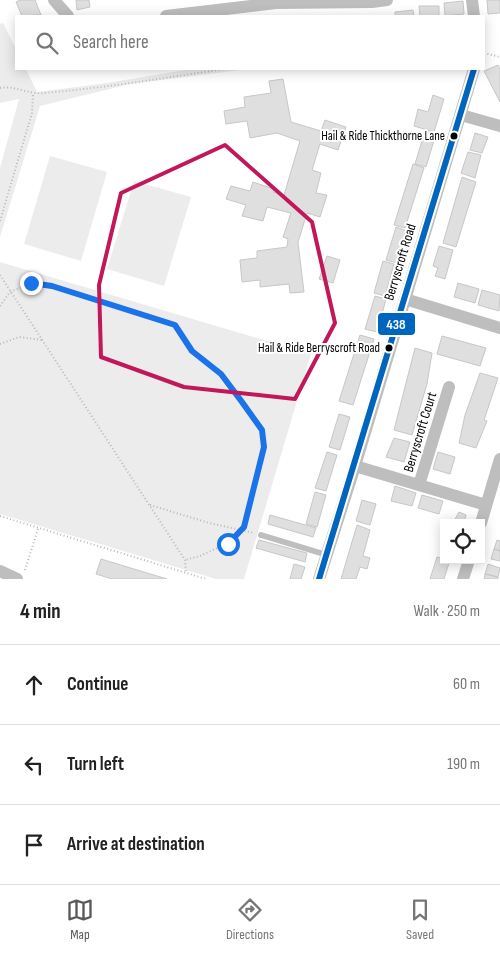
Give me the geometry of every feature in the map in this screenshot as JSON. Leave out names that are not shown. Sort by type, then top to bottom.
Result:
[{"type":"street","points":[[54,0],[67,15]]},
{"type":"street","points":[[174,15],[276,3],[372,2],[387,0]]},
{"type":"street","points":[[472,0],[474,15]]},
{"type":"street","name":"Berryscroft Road","points":[[319,579],[355,466],[474,70]]},
{"type":"street","points":[[461,115],[500,126]]},
{"type":"street","points":[[405,299],[500,328]]},
{"type":"street","name":"Berryscroft Court","points":[[419,485],[449,387]]},
{"type":"street","points":[[482,519],[500,458]]},
{"type":"street","points":[[355,466],[486,505]]},
{"type":"street","points":[[463,579],[468,564]]},
{"type":"street","points":[[0,571],[20,575]]},
{"type":"lane","points":[[261,535],[327,555]]},
{"type":"path","points":[[485,53],[500,58]]},
{"type":"path","points":[[0,88],[10,86],[33,94],[79,90],[217,70]]},
{"type":"path","points":[[0,221],[32,113],[33,94]]},
{"type":"path","points":[[0,275],[185,560],[186,573]]},
{"type":"path","points":[[0,306],[10,292],[31,283],[52,286],[175,325],[192,351],[221,374],[262,430],[264,447],[241,529],[228,544],[185,560]]},
{"type":"path","points":[[0,344],[20,337],[42,340]]},
{"type":"path","points":[[149,504],[209,523],[261,535]]},
{"type":"path","points":[[0,516],[206,579]]},
{"type":"path","points":[[20,575],[38,528]]},
{"type":"highlighted area","points":[[225,145],[312,222],[335,323],[295,399],[184,387],[101,357],[99,285],[121,193]]},
{"type":"shaded area","points":[[3,23],[15,47],[15,70],[26,70],[37,92],[185,70],[240,70],[130,84],[40,106],[0,237],[0,168],[19,99],[0,103],[0,24]]},
{"type":"shaded area","points":[[50,156],[107,172],[81,261],[24,244]]},
{"type":"shaded area","points":[[134,181],[191,197],[164,286],[107,269]]},
{"type":"shaded area","points":[[0,262],[311,354],[244,579],[216,579],[0,514]]},
{"type":"building","points":[[20,0],[35,0],[41,15],[22,15],[16,2]]},
{"type":"building","points":[[76,0],[89,0],[90,7],[77,10]]},
{"type":"building","points":[[487,0],[500,0],[500,13],[488,14]]},
{"type":"building","points":[[463,1],[464,14],[445,15],[444,3]]},
{"type":"building","points":[[419,6],[439,6],[439,15],[420,15]]},
{"type":"building","points":[[413,10],[414,15],[395,15],[395,12]]},
{"type":"building","points":[[498,65],[500,69],[500,102],[484,71]]},
{"type":"building","points":[[283,79],[291,122],[321,131],[325,120],[346,127],[338,150],[320,144],[312,170],[321,173],[316,193],[327,195],[320,217],[307,213],[298,242],[304,292],[290,293],[289,284],[260,287],[260,280],[242,282],[240,260],[257,258],[257,251],[287,247],[288,239],[283,237],[291,213],[267,207],[263,221],[242,216],[246,205],[226,199],[231,186],[250,191],[253,182],[274,189],[273,192],[284,195],[300,141],[277,133],[250,138],[247,121],[226,124],[224,111],[245,107],[244,97],[271,93],[269,81]]},
{"type":"building","points":[[433,95],[444,99],[434,132],[414,126],[418,109],[428,112]]},
{"type":"building","points":[[425,131],[436,134],[426,167],[415,164]]},
{"type":"building","points":[[475,133],[488,137],[482,153],[470,150]]},
{"type":"building","points":[[468,152],[481,155],[475,178],[461,173]]},
{"type":"building","points":[[413,164],[424,168],[405,228],[394,225]]},
{"type":"building","points":[[462,177],[476,182],[456,247],[443,243]]},
{"type":"building","points":[[396,227],[407,231],[397,263],[386,260]]},
{"type":"building","points":[[439,246],[453,250],[445,279],[435,276],[438,268],[433,266]]},
{"type":"building","points":[[327,256],[340,260],[333,283],[319,279]]},
{"type":"building","points":[[383,261],[394,264],[385,296],[374,293]]},
{"type":"building","points":[[458,283],[479,289],[475,303],[454,297]]},
{"type":"building","points":[[482,290],[500,295],[499,311],[478,305]]},
{"type":"building","points":[[375,296],[386,299],[377,332],[365,329]]},
{"type":"building","points":[[360,335],[374,339],[353,405],[339,401]]},
{"type":"building","points":[[442,336],[486,348],[480,366],[437,354]]},
{"type":"building","points":[[415,348],[432,353],[427,384],[412,435],[394,430]]},
{"type":"building","points":[[480,373],[498,378],[484,420],[487,421],[476,448],[459,443],[465,415]]},
{"type":"building","points":[[339,414],[350,417],[340,450],[329,447]]},
{"type":"building","points":[[394,438],[410,442],[404,462],[386,457]]},
{"type":"building","points":[[327,452],[337,455],[326,491],[315,488]]},
{"type":"building","points":[[438,452],[455,457],[450,474],[433,469]]},
{"type":"building","points":[[395,486],[416,493],[412,506],[391,501]]},
{"type":"building","points":[[315,492],[326,495],[317,527],[306,524]]},
{"type":"building","points":[[422,495],[443,501],[439,514],[418,508]]},
{"type":"building","points":[[362,500],[376,504],[370,525],[356,521]]},
{"type":"building","points":[[459,512],[466,515],[465,519],[455,519]]},
{"type":"building","points":[[270,515],[316,528],[313,537],[268,524]]},
{"type":"building","points":[[357,525],[370,530],[363,556],[370,558],[367,569],[360,567],[356,579],[341,579]]},
{"type":"building","points":[[259,540],[307,553],[305,562],[256,548]]},
{"type":"building","points":[[497,540],[500,541],[500,551],[494,549]]},
{"type":"building","points":[[494,549],[500,551],[500,561],[491,559]]},
{"type":"building","points":[[437,557],[440,558],[440,564],[449,564],[444,579],[430,579]]},
{"type":"building","points":[[101,559],[167,579],[112,579],[96,574]]},
{"type":"building","points":[[294,564],[305,567],[301,579],[290,579]]},
{"type":"building","points":[[488,564],[500,568],[498,577],[485,574]]},
{"type":"building","points":[[485,574],[498,577],[498,579],[484,579]]},
{"type":"transit line","name":"438","points":[[319,579],[474,70]]},
{"type":"place","name":"Hail & Ride Thickthorne Lane","points":[[454,136]]},
{"type":"place","name":"Hail & Ride Berryscroft Road","points":[[389,348]]},
{"type":"route","points":[[31,283],[52,286],[175,325],[192,351],[221,374],[262,430],[264,447],[244,527],[228,544]]}]
